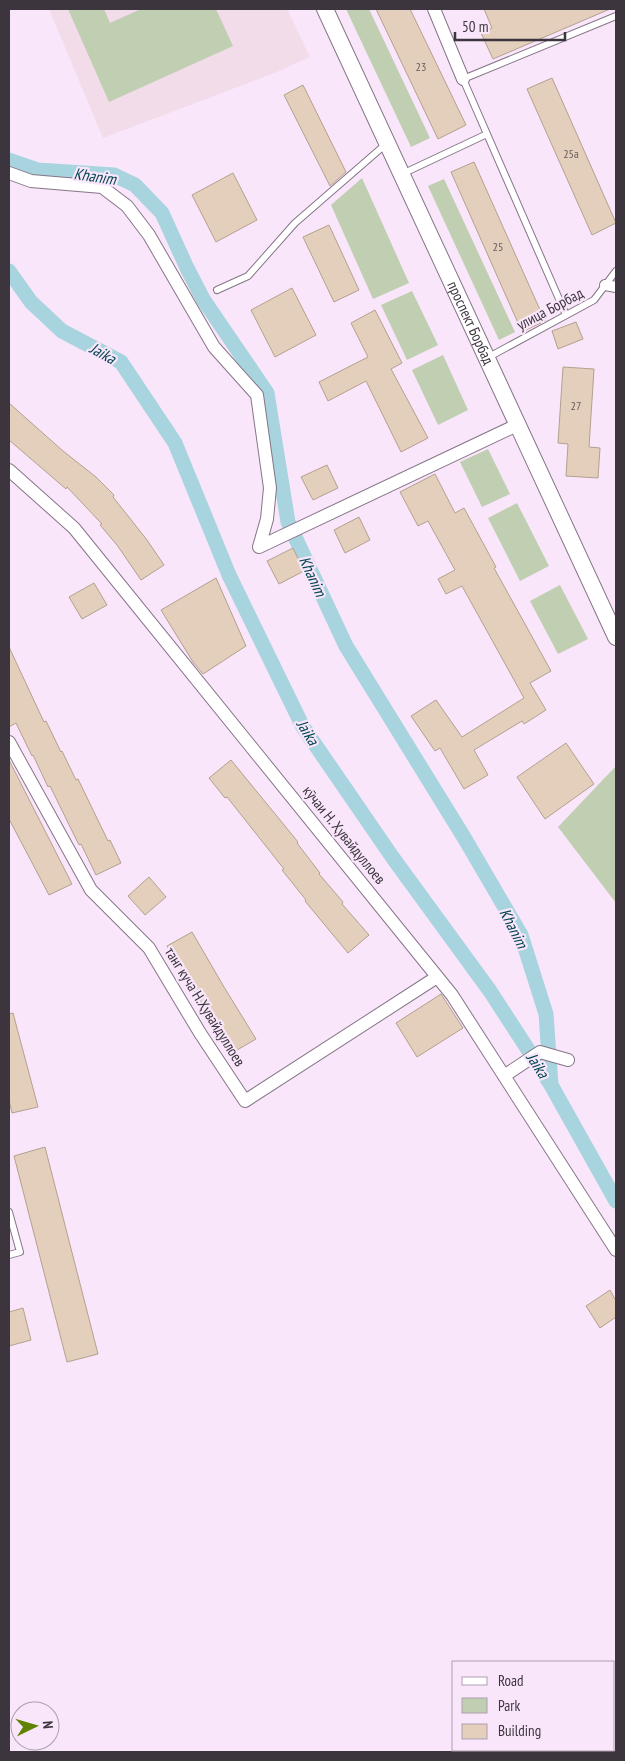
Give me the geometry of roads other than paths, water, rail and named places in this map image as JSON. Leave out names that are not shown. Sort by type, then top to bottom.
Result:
[{"type":"street","name":"проспект Борбад","points":[[325,9],[615,632]]},
{"type":"street","points":[[434,9],[463,79]]},
{"type":"street","points":[[9,172],[31,180],[102,188],[127,206],[149,235],[214,347],[257,395],[270,488],[267,519],[259,547],[517,425]]},
{"type":"street","points":[[606,285],[616,287]]},
{"type":"street","name":"кӯчаи Н. Ҳувайдуллоев","points":[[9,470],[74,528],[452,995],[616,1250]]},
{"type":"street","name":"танг куча Н.Ҳувайдуллоев","points":[[9,742],[91,890],[149,948],[200,1033],[245,1101],[437,977]]},
{"type":"street","points":[[504,1076],[540,1052],[568,1060]]},
{"type":"lane","points":[[566,315],[463,79],[616,16]]},
{"type":"lane","points":[[402,175],[487,134]]},
{"type":"lane","points":[[217,290],[248,276],[295,223],[387,143]]},
{"type":"lane","name":"улица Борбад","points":[[486,358],[594,300],[616,271]]},
{"type":"lane","points":[[9,1212],[20,1252],[9,1255]]},
{"type":"waterway","name":"Khanim","points":[[9,160],[38,170],[114,175],[135,185],[162,213],[203,299],[267,393],[288,522],[346,646],[465,839],[521,935],[546,1014],[551,1085]]},
{"type":"waterway","name":"Jaika","points":[[9,271],[31,302],[62,331],[121,362],[175,443],[229,575],[303,727],[393,858],[490,991],[551,1085],[616,1201]]}]
